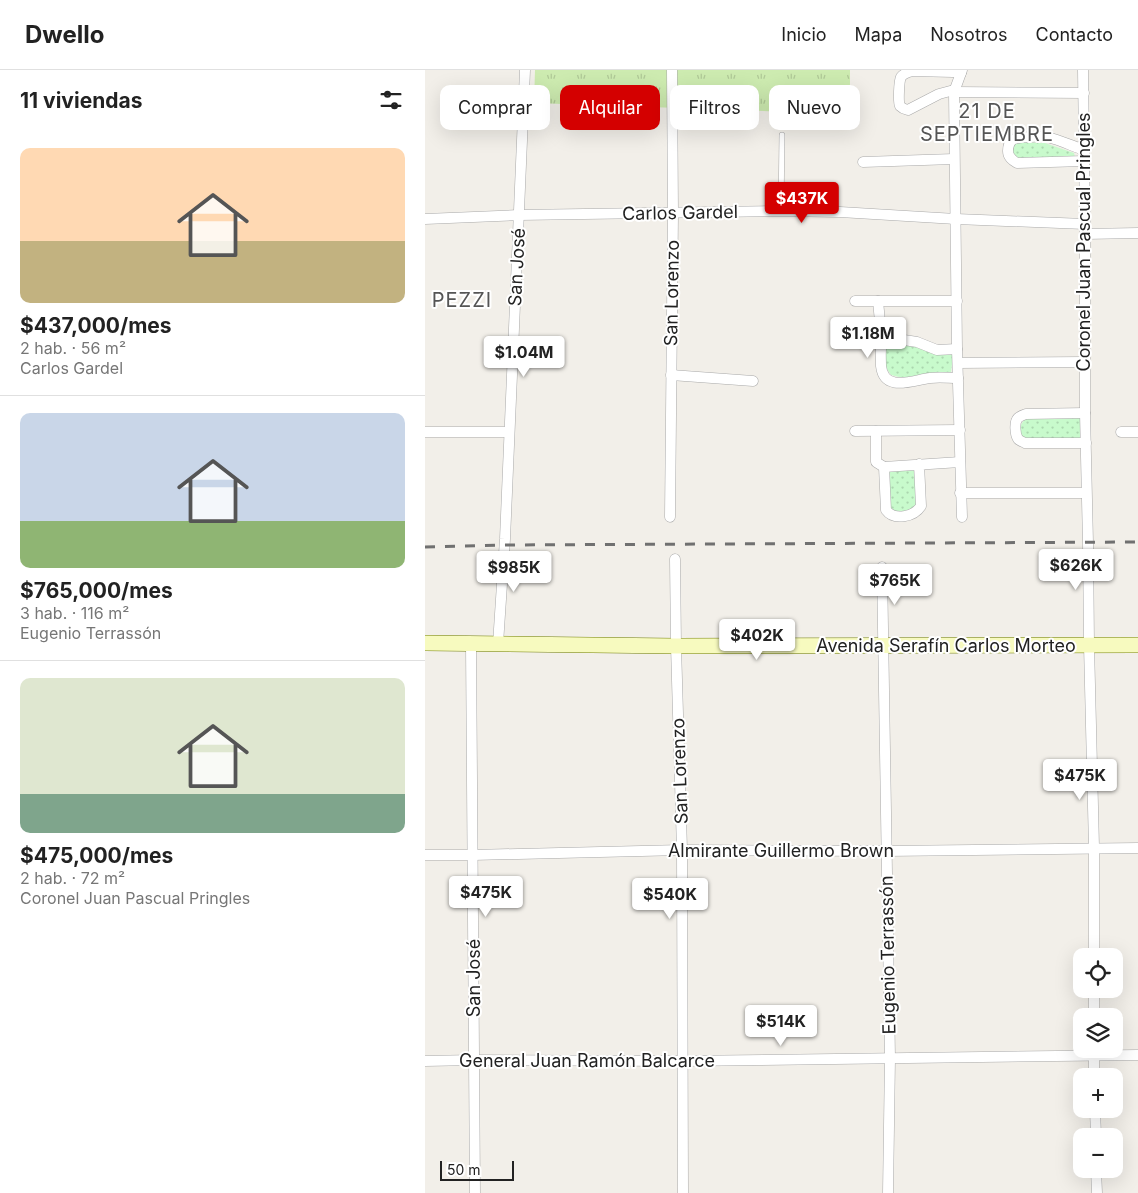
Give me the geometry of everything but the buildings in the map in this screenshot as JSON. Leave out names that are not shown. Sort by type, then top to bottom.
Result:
[{"type":"main road","name":"Avenida Serafín Carlos Morteo","points":[[425,643],[676,646],[1138,645]]},
{"type":"street","name":"San José","points":[[498,644],[505,539],[525,70]]},
{"type":"street","name":"San Lorenzo","points":[[670,517],[673,213],[672,70]]},
{"type":"street","name":"Coronel Juan Pascual Pringles","points":[[1083,70],[1086,494],[1094,847],[1094,948]]},
{"type":"street","points":[[962,517],[954,159],[954,91],[961,72],[913,71],[899,73],[899,102],[904,109],[908,110],[939,94],[954,91],[1084,93]]},
{"type":"street","points":[[1084,150],[1043,137],[1012,140],[1009,145],[1008,154],[1017,163],[1085,161]]},
{"type":"street","points":[[863,162],[954,159]]},
{"type":"street","name":"Carlos Gardel","points":[[425,218],[781,211],[840,212],[1138,233]]},
{"type":"street","points":[[855,301],[957,301]]},
{"type":"street","points":[[878,301],[882,342],[880,350],[882,372],[885,378],[899,383],[934,378],[958,378]]},
{"type":"street","points":[[882,342],[887,340],[904,340],[917,342],[937,350],[957,348]]},
{"type":"street","points":[[958,363],[1085,362]]},
{"type":"street","points":[[671,375],[753,381]]},
{"type":"street","points":[[1085,414],[1026,414],[1016,420],[1015,429],[1019,440],[1025,443],[1086,443]]},
{"type":"street","points":[[855,431],[960,430]]},
{"type":"street","points":[[876,431],[876,462],[884,467],[960,462]]},
{"type":"street","points":[[425,432],[509,432]]},
{"type":"street","points":[[1121,432],[1138,432]]},
{"type":"street","points":[[884,467],[886,510],[893,516],[901,516],[918,511],[921,506],[919,464]]},
{"type":"street","points":[[960,493],[1086,494]]},
{"type":"street","name":"San Lorenzo","points":[[675,559],[683,850],[683,1193]]},
{"type":"street","name":"Eugenio Terrassón","points":[[882,567],[890,1058],[888,1193]]},
{"type":"street","name":"San José","points":[[471,644],[475,1193]]},
{"type":"street","name":"Almirante Guillermo Brown","points":[[425,855],[683,850],[886,851],[1094,847],[1138,848]]},
{"type":"street","name":"General Juan Ramón Balcarce","points":[[425,1061],[682,1061],[1073,1053]]},
{"type":"street","name":"General Juan Ramón Balcarce","points":[[1123,1054],[1138,1055]]},
{"type":"street","points":[[1096,1178],[1097,1193]]},
{"type":"lane","points":[[781,211],[782,136]]},
{"type":"green space","points":[[535,70],[850,70],[850,85],[769,85],[769,111],[759,111],[759,85],[670,85],[670,108],[660,107],[660,85],[560,85],[560,104],[550,104],[550,85],[535,85]]},
{"type":"green space","points":[[1015,143],[1045,143],[1074,153],[1075,157],[1018,160],[1014,157],[1011,149]]},
{"type":"green space","points":[[892,345],[912,346],[937,354],[952,353],[951,372],[928,373],[918,377],[891,375],[885,366],[885,349]]},
{"type":"green space","points":[[1080,417],[1080,438],[1028,439],[1020,435],[1021,426],[1026,418]]},
{"type":"green space","points":[[915,469],[917,503],[912,511],[895,511],[890,506],[888,471]]},
{"type":"railway","points":[[425,547],[1138,542]]},
{"type":"district","name":"21 DE SEPTIEMBRE","points":[[987,122]]},
{"type":"district","name":"PEZZI","points":[[462,300]]}]
